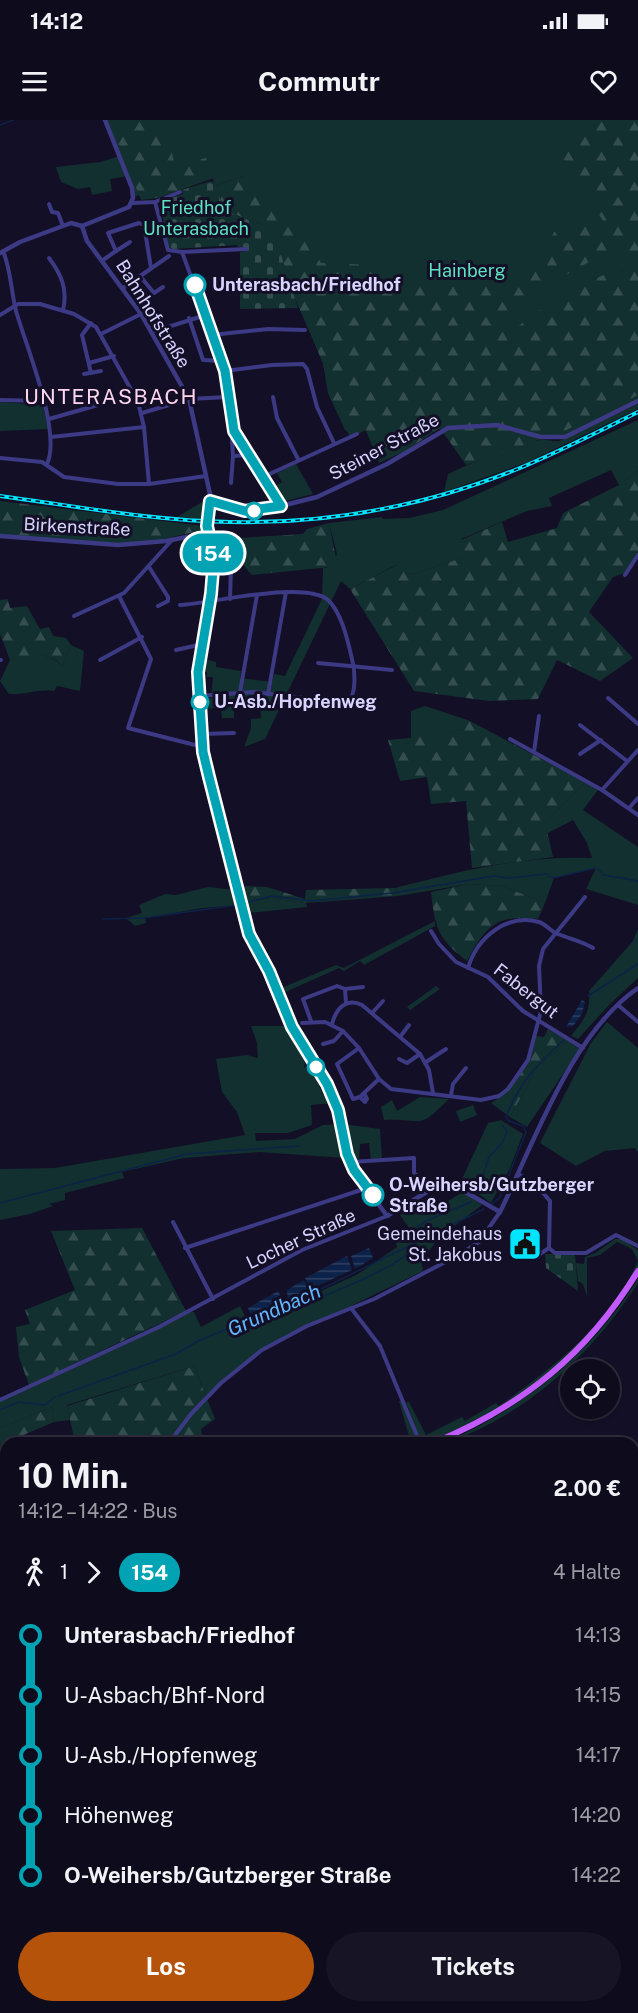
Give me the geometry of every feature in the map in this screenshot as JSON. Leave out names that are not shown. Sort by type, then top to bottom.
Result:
[{"type":"main road","points":[[446,1437],[506,1408],[546,1378],[594,1332],[638,1271]]},
{"type":"street","points":[[105,120],[132,188],[132,203]]},
{"type":"street","points":[[47,464],[51,437],[49,419],[15,306],[2,252],[71,223],[82,226],[124,210],[132,203],[155,202],[180,192]]},
{"type":"street","points":[[155,202],[168,250],[182,252],[246,249]]},
{"type":"street","points":[[49,204],[52,212],[58,213],[63,226]]},
{"type":"street","points":[[116,251],[108,233],[139,223],[144,225],[152,268]]},
{"type":"street","name":"Bahnhofstraße","points":[[82,226],[87,242],[103,260],[141,314],[189,399],[210,501],[207,526],[214,558],[210,602],[198,672],[203,747],[249,934],[269,971],[292,1027],[327,1084],[338,1110],[351,1162],[387,1216]]},
{"type":"street","points":[[103,260],[130,242]]},
{"type":"street","points":[[182,252],[225,371],[236,434],[281,506]]},
{"type":"street","points":[[123,288],[169,256]]},
{"type":"street","points":[[49,258],[65,289],[63,310]]},
{"type":"street","points":[[140,276],[150,292],[154,293],[163,287]]},
{"type":"street","points":[[0,315],[20,303],[40,304],[63,310],[91,323],[101,334],[134,392],[142,413],[149,484]]},
{"type":"street","points":[[101,334],[141,314]]},
{"type":"street","points":[[152,332],[189,318],[206,315]]},
{"type":"street","points":[[189,318],[203,360],[207,363],[222,361]]},
{"type":"street","points":[[91,323],[82,335],[91,373]]},
{"type":"street","points":[[211,335],[268,329],[305,330]]},
{"type":"street","points":[[89,363],[114,356]]},
{"type":"street","points":[[225,371],[303,364],[307,369],[313,396],[334,443]]},
{"type":"street","points":[[84,374],[101,371]]},
{"type":"street","points":[[273,397],[278,420],[298,459]]},
{"type":"street","points":[[142,413],[189,399],[228,398]]},
{"type":"street","points":[[0,400],[43,401]]},
{"type":"street","name":"Steiner Straße","points":[[210,501],[245,511],[281,506],[316,497],[387,464],[448,428],[497,425],[542,437],[565,437],[638,400]]},
{"type":"street","points":[[49,419],[98,405]]},
{"type":"street","points":[[51,437],[144,427]]},
{"type":"street","points":[[231,483],[232,440],[236,434]]},
{"type":"street","points":[[263,477],[298,459],[357,434]]},
{"type":"street","points":[[233,456],[249,454]]},
{"type":"street","points":[[0,458],[47,464],[60,476],[68,478],[149,484],[206,476]]},
{"type":"street","name":"Birkenstraße","points":[[0,536],[99,544],[152,543],[208,533]]},
{"type":"street","points":[[74,616],[119,596],[149,567],[173,539]]},
{"type":"street","points":[[625,575],[638,555]]},
{"type":"street","points":[[149,567],[168,597],[168,601],[158,606]]},
{"type":"street","points":[[230,599],[231,567]]},
{"type":"street","points":[[180,605],[256,595],[310,591],[330,602],[340,623],[354,666],[350,701],[327,701],[240,692],[199,696]]},
{"type":"street","points":[[268,694],[286,592]]},
{"type":"street","points":[[240,692],[256,595]]},
{"type":"street","points":[[119,596],[142,638],[151,663],[128,728],[203,747]]},
{"type":"street","points":[[99,660],[142,638]]},
{"type":"street","points":[[176,650],[202,644]]},
{"type":"street","points":[[318,663],[392,670]]},
{"type":"street","points":[[608,698],[638,724]]},
{"type":"street","points":[[534,752],[539,716]]},
{"type":"street","points":[[580,725],[627,761]]},
{"type":"street","points":[[202,734],[234,733]]},
{"type":"street","points":[[510,739],[602,790],[638,815]]},
{"type":"street","points":[[580,754],[601,740]]},
{"type":"street","points":[[602,790],[638,750]]},
{"type":"street","points":[[629,807],[638,798]]},
{"type":"street","points":[[302,1023],[311,1021],[332,1024],[343,1031],[359,1048],[378,1079],[398,1091],[489,1100],[508,1089],[528,1060],[542,999],[540,959],[554,932],[585,897]]},
{"type":"street","points":[[468,968],[488,937],[501,925],[535,921],[554,932],[593,948]]},
{"type":"street","name":"Fabergut","points":[[431,931],[447,955],[489,977],[518,1007],[583,1048]]},
{"type":"street","points":[[311,1021],[303,999],[337,986],[345,989],[363,987]]},
{"type":"street","points":[[174,1437],[221,1383],[254,1356],[289,1334],[351,1308],[430,1270],[479,1242],[500,1212],[546,1113],[583,1048],[617,1004],[638,988]]},
{"type":"street","points":[[345,989],[346,1003]]},
{"type":"street","points":[[372,1013],[383,1001]]},
{"type":"street","points":[[332,1024],[336,1012],[346,1003],[358,1003],[420,1054],[426,1062],[433,1093]]},
{"type":"street","points":[[617,1004],[638,1022]]},
{"type":"street","points":[[400,1037],[409,1025]]},
{"type":"street","points":[[323,1044],[334,1041],[343,1031]]},
{"type":"street","points":[[359,1048],[337,1064],[353,1099],[362,1095],[378,1079]]},
{"type":"street","points":[[426,1062],[446,1049]]},
{"type":"street","points":[[399,1059],[407,1063],[420,1054]]},
{"type":"street","points":[[451,1095],[453,1084],[466,1068]]},
{"type":"street","points":[[351,1162],[414,1158],[414,1173],[429,1185],[430,1190],[469,1192],[500,1212]]},
{"type":"street","points":[[518,1174],[536,1185],[550,1201],[549,1248]]},
{"type":"street","points":[[185,1248],[368,1188]]},
{"type":"street","name":"Locher Straße","points":[[0,1400],[180,1316],[302,1250],[387,1216],[430,1190]]},
{"type":"street","points":[[173,1222],[213,1299]]},
{"type":"street","points":[[549,1248],[555,1252],[586,1253],[616,1235],[638,1246]]},
{"type":"street","points":[[534,1258],[549,1248]]},
{"type":"street","points":[[351,1308],[380,1346],[418,1437]]},
{"type":"green space","name":"Hainberg","points":[[106,120],[638,120],[638,402],[606,419],[638,404],[638,409],[528,462],[444,492],[448,474],[468,465],[532,442],[564,439],[508,423],[367,430],[350,437],[330,397],[323,364],[293,290],[272,227],[242,176],[215,186],[211,171],[134,197],[128,176],[110,179],[112,191],[92,195],[90,187],[78,189],[61,182],[56,167],[100,162],[120,156]]},
{"type":"green space","points":[[109,120],[152,120],[151,127],[165,126],[175,165],[206,158],[214,178],[158,198],[141,200]]},
{"type":"green space","points":[[594,120],[638,120],[638,395],[564,431],[466,465],[440,428],[405,451],[379,463],[365,428],[350,433],[345,430],[328,393],[323,363],[263,225],[223,210],[215,186],[242,176],[288,209],[321,263],[377,265],[402,282],[475,289],[514,281],[532,305],[505,328],[509,333],[552,301],[629,262],[623,252],[616,257],[605,253],[537,291],[522,268],[542,256],[554,232],[569,221],[603,221],[558,150]]},
{"type":"green space","name":"Friedhof Unterasbach","points":[[211,181],[215,183],[223,210],[263,225],[275,236],[298,308],[240,309],[240,252],[246,251],[246,247],[237,245],[173,249],[168,246],[160,202],[183,194],[182,190]]},
{"type":"green space","points":[[0,402],[43,405],[48,429],[0,431]]},
{"type":"green space","points":[[638,420],[638,471],[619,485],[611,470],[549,498],[552,506],[527,511],[461,539],[466,557],[410,575],[396,565],[350,589],[341,581],[265,739],[244,747],[251,728],[251,719],[261,718],[260,706],[234,707],[234,718],[222,718],[221,708],[203,709],[202,700],[211,698],[213,677],[207,677],[207,672],[201,672],[204,659],[216,662],[216,667],[241,671],[240,678],[272,682],[274,674],[285,676],[322,599],[323,568],[330,567],[337,554],[329,523],[382,517],[383,519],[409,518],[443,510]]},
{"type":"green space","points":[[296,464],[313,494],[282,502],[274,487],[282,482],[277,473]]},
{"type":"green space","points":[[638,471],[638,552],[625,573],[613,577],[589,612],[633,658],[600,681],[557,660],[538,699],[489,701],[414,691],[350,589],[397,565],[410,575],[465,557],[461,540],[502,522],[508,542],[557,528],[563,513],[619,485]]},
{"type":"green space","points":[[207,499],[205,519],[177,517]]},
{"type":"green space","points":[[0,501],[203,526],[203,530],[159,540],[111,545],[0,535]]},
{"type":"green space","points":[[329,523],[337,563],[330,567],[252,575],[241,560],[235,542],[240,538],[303,534],[307,529]]},
{"type":"green space","points":[[8,599],[10,608],[27,606],[40,629],[49,627],[53,636],[66,638],[71,645],[62,666],[50,657],[44,656],[10,660],[0,634],[0,600]]},
{"type":"green space","points":[[71,645],[84,651],[80,691],[57,686],[54,691],[9,694],[0,681],[10,660],[44,656],[56,660],[62,666]]},
{"type":"green space","points":[[425,706],[468,720],[464,729],[411,739],[411,711]]},
{"type":"green space","points":[[468,720],[585,782],[545,822],[553,857],[472,868],[466,801],[431,804],[427,777],[400,781],[388,740],[464,729]]},
{"type":"green space","points":[[585,782],[598,790],[583,810],[638,847],[638,905],[586,889],[596,868],[554,878],[545,903],[502,886],[469,884],[398,896],[395,888],[468,870],[542,859],[592,858],[587,843],[573,820],[546,834],[545,822]]},
{"type":"green space","points":[[469,884],[502,886],[545,903],[538,919],[512,919],[494,925],[480,939],[467,961],[450,946],[440,932],[434,915],[431,892]]},
{"type":"green space","points":[[241,886],[267,887],[305,899],[306,890],[395,888],[398,896],[306,903],[270,898],[243,903]]},
{"type":"green space","points":[[208,887],[235,890],[238,905],[203,908],[145,918],[146,923],[135,926],[126,918],[142,913],[139,905],[165,894],[176,895]]},
{"type":"green space","points":[[270,898],[306,903],[307,907],[248,913],[243,903]]},
{"type":"green space","points":[[435,921],[435,926],[364,965],[360,961],[344,971],[339,968],[281,994],[279,989],[336,965],[344,968]]},
{"type":"green space","points":[[638,929],[638,978],[578,1039],[571,1036],[586,1015],[589,991],[633,941]]},
{"type":"green space","points":[[436,986],[440,989],[410,1010],[407,1007]]},
{"type":"green space","points":[[607,1022],[638,1048],[638,1152],[635,1148],[605,1151],[576,1166],[540,1143],[591,1043]]},
{"type":"green space","points":[[251,1026],[288,1026],[299,1043],[304,1066],[316,1078],[323,1095],[330,1095],[333,1103],[311,1105],[312,1125],[288,1133],[255,1133],[256,1141],[295,1139],[323,1125],[343,1124],[380,1129],[382,1158],[371,1159],[369,1143],[360,1144],[359,1159],[259,1152],[184,1158],[122,1172],[124,1178],[65,1193],[65,1200],[49,1204],[53,1206],[30,1214],[0,1220],[0,1169],[55,1168],[245,1135],[237,1112],[222,1092],[216,1059],[247,1055],[258,1058],[257,1043]]},
{"type":"green space","points":[[548,1029],[568,1041],[538,1066],[510,1117],[491,1103],[508,1090],[525,1066],[536,1036],[544,1037]]},
{"type":"green space","points":[[568,1041],[580,1049],[527,1127],[510,1117],[538,1066]]},
{"type":"green space","points":[[420,1097],[449,1099],[424,1120],[384,1120],[381,1107],[392,1100],[397,1111]]},
{"type":"green space","points":[[473,1105],[477,1115],[460,1122],[456,1111]]},
{"type":"green space","points":[[501,1120],[523,1134],[510,1168],[491,1203],[461,1181],[488,1123]]},
{"type":"green space","points":[[463,1192],[482,1205],[442,1235],[421,1260],[423,1271],[268,1346],[206,1396],[194,1366],[67,1405],[70,1420],[54,1422],[52,1407],[0,1428],[0,1401],[186,1311],[194,1312],[201,1327],[240,1306],[249,1324],[358,1274],[397,1247],[395,1240],[412,1232],[400,1215],[415,1204],[425,1215]]},
{"type":"green space","points":[[142,1228],[186,1311],[29,1385],[19,1357],[16,1327],[30,1324],[25,1310],[75,1290],[51,1231]]},
{"type":"green space","points":[[615,1239],[622,1239],[638,1250],[638,1261],[632,1249],[617,1242],[600,1255],[587,1258],[587,1297],[583,1284],[578,1281],[576,1263],[584,1264],[585,1257],[597,1252]]},
{"type":"green space","points":[[545,1254],[575,1254],[578,1291],[546,1268]]},
{"type":"green space","points":[[638,1261],[638,1267],[609,1312],[565,1359],[561,1359],[579,1343],[612,1305]]},
{"type":"green space","points":[[638,1279],[638,1283],[605,1328],[576,1359],[572,1359],[599,1331]]},
{"type":"green space","points":[[560,1360],[559,1365],[515,1400],[438,1437],[419,1437],[406,1402],[409,1402],[426,1435],[462,1417],[465,1421],[496,1403],[499,1406]]},
{"type":"green space","points":[[194,1366],[215,1419],[201,1429],[202,1437],[74,1437],[67,1406]]},
{"type":"green space","points":[[560,1370],[560,1374],[545,1388],[522,1404],[463,1437],[457,1437],[502,1413]]},
{"type":"green space","points":[[399,1401],[402,1401],[416,1437],[409,1437]]},
{"type":"green space","points":[[52,1407],[54,1422],[19,1437],[0,1437],[0,1428]]},
{"type":"water","points":[[582,1000],[585,1002],[582,1014],[573,1026],[566,1027]]},
{"type":"water","points":[[369,1248],[373,1258],[355,1269],[351,1256]]},
{"type":"water","points":[[347,1256],[352,1270],[311,1289],[305,1278]]},
{"type":"water","points":[[304,1280],[310,1291],[288,1301],[287,1290]]},
{"type":"water","points":[[278,1291],[283,1301],[251,1316],[248,1308]]},
{"type":"waterway","points":[[0,125],[13,120]]},
{"type":"waterway","points":[[548,876],[553,878],[596,868]]},
{"type":"waterway","points":[[598,869],[604,875],[638,881]]},
{"type":"waterway","points":[[246,903],[271,896],[312,901],[392,893],[494,876],[508,878],[547,874]]},
{"type":"waterway","points":[[103,919],[144,918],[237,905]]},
{"type":"waterway","name":"Grundbach","points":[[588,996],[638,964]]},
{"type":"waterway","name":"Grundbach","points":[[492,1204],[500,1197],[526,1132],[523,1126],[509,1121],[506,1117],[511,1105],[530,1075],[564,1040]]},
{"type":"waterway","points":[[477,1194],[489,1157],[503,1142],[507,1131],[502,1125]]},
{"type":"waterway","points":[[0,1203],[187,1154],[299,1146]]},
{"type":"waterway","points":[[396,1239],[428,1220],[471,1202]]},
{"type":"waterway","name":"Grundbach","points":[[58,1396],[176,1354],[198,1341],[315,1292],[484,1209]]},
{"type":"waterway","points":[[288,1310],[377,1273],[407,1254],[414,1246]]},
{"type":"waterway","name":"Grundbach","points":[[0,1410],[18,1402],[45,1405],[55,1397]]},
{"type":"railway","points":[[0,496],[143,516],[201,521],[267,522],[340,516],[411,503],[481,483],[546,457],[638,412]]},
{"type":"bus line","name":"154","points":[[195,285],[225,371],[234,431],[281,506],[259,511],[245,511],[210,501],[207,526],[214,558],[211,594],[198,672],[203,752],[222,819],[249,934],[265,962],[292,1027],[327,1084],[338,1110],[347,1154],[354,1170],[373,1195]]},
{"type":"place","name":"Unterasbach/Friedhof","points":[[195,285]]},
{"type":"place","name":"U-Asb./Hopfenweg","points":[[200,702]]},
{"type":"place","name":"O-Weihersb/Gutzberger Straße","points":[[373,1195]]},
{"type":"place","name":"Gemeindehaus St. Jakobus","points":[[525,1244]]},
{"type":"district","name":"UNTERASBACH","points":[[111,397]]}]
